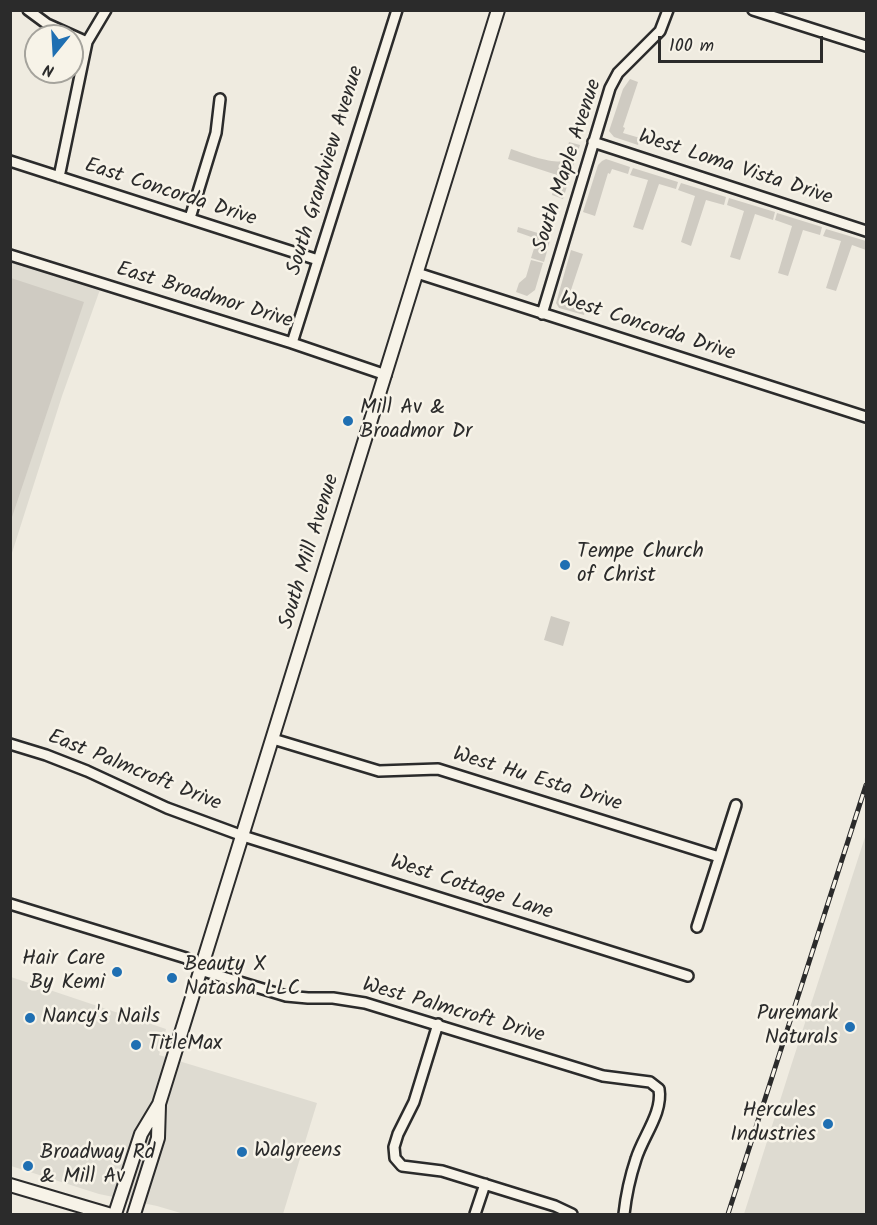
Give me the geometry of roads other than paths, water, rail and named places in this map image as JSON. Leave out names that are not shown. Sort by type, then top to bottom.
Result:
[{"type":"main road","name":"South Mill Avenue","points":[[115,1215],[141,1134],[159,1104],[498,10]]},
{"type":"main road","name":"South Mill Avenue","points":[[134,1215],[158,1138],[159,1104]]},
{"type":"main road","points":[[10,1185],[108,1215]]},
{"type":"street","points":[[28,10],[47,24],[87,42]]},
{"type":"street","points":[[58,177],[87,42],[106,10]]},
{"type":"street","name":"South Grandview Avenue","points":[[292,343],[397,10]]},
{"type":"street","name":"South Maple Avenue","points":[[542,314],[610,88],[618,73],[660,31],[668,10]]},
{"type":"street","points":[[753,10],[867,46]]},
{"type":"street","points":[[190,218],[216,133],[220,99]]},
{"type":"street","name":"West Loma Vista Drive","points":[[593,142],[867,231]]},
{"type":"street","name":"East Concorda Drive","points":[[10,161],[318,260]]},
{"type":"street","name":"East Broadmor Drive","points":[[10,255],[292,343],[386,375]]},
{"type":"street","name":"West Concorda Drive","points":[[417,273],[867,417]]},
{"type":"street","name":"West Hu Esta Drive","points":[[273,739],[379,771],[438,769],[719,857]]},
{"type":"street","name":"East Palmcroft Drive","points":[[10,744],[46,754],[167,808],[243,836]]},
{"type":"street","points":[[697,927],[736,805]]},
{"type":"street","name":"West Cottage Lane","points":[[243,836],[688,976]]},
{"type":"street","name":"West Palmcroft Drive","points":[[10,904],[186,958],[200,970],[286,996],[333,998],[365,1003],[603,1076],[650,1082],[659,1089],[660,1098],[657,1113],[636,1159],[627,1189],[624,1215]]},
{"type":"street","points":[[438,1024],[414,1102],[398,1134],[394,1147],[395,1158],[402,1166],[442,1171],[555,1206],[572,1215]]},
{"type":"street","points":[[475,1215],[485,1184]]},
{"type":"railway","points":[[728,1214],[866,785]]},
{"type":"place","name":"Mill Av & Broadmor Dr","points":[[348,421]]},
{"type":"place","name":"Tempe Church of Christ","points":[[565,565]]},
{"type":"place","name":"Hair Care By Kemi","points":[[117,972]]},
{"type":"place","name":"Beauty X Natasha LLC","points":[[172,978]]},
{"type":"place","name":"Nancy's Nails","points":[[30,1018]]},
{"type":"place","name":"Puremark Naturals","points":[[850,1027]]},
{"type":"place","name":"TitleMax","points":[[136,1045]]},
{"type":"place","name":"Hercules Industries","points":[[828,1124]]},
{"type":"place","name":"Walgreens","points":[[242,1152]]},
{"type":"place","name":"Broadway Rd & Mill Av","points":[[28,1166]]}]
